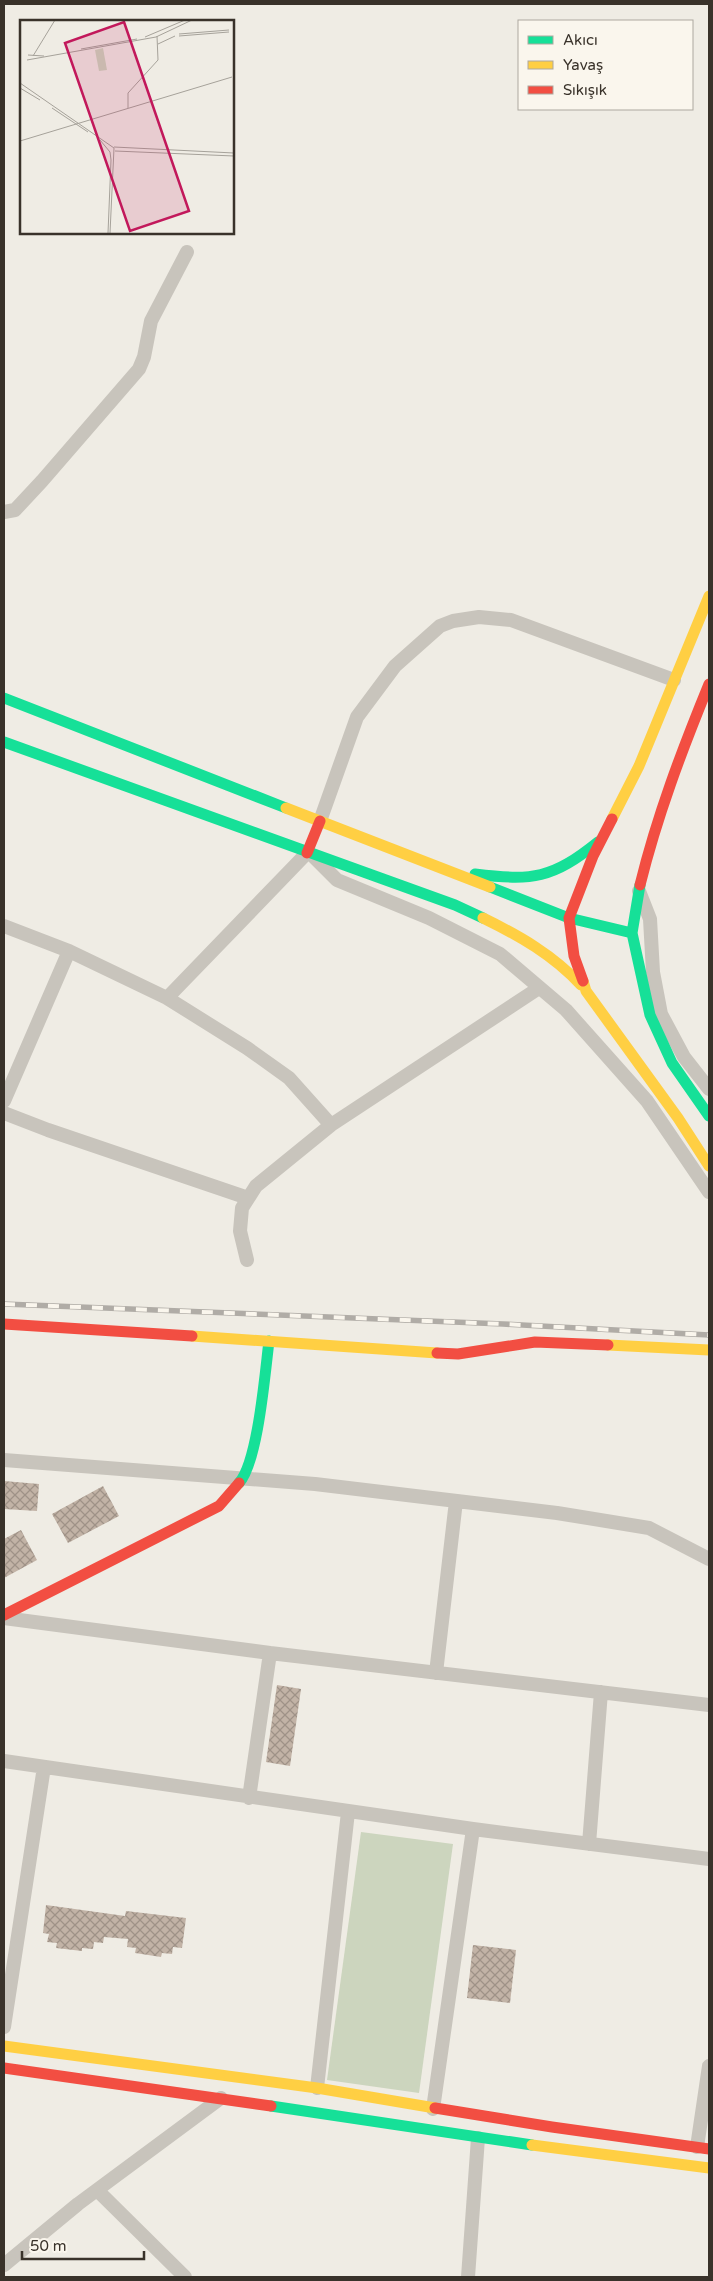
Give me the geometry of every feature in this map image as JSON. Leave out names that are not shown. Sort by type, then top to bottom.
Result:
[{"type":"main road","points":[[586,991],[574,956],[570,918],[593,856],[639,766],[709,596]]},
{"type":"main road","points":[[709,686],[680,754],[652,835],[632,932],[650,1015],[672,1063],[709,1116]]},
{"type":"main road","points":[[4,698],[570,918],[632,932]]},
{"type":"main road","points":[[4,742],[455,905],[513,932],[550,954],[586,991],[678,1118],[709,1166]]},
{"type":"main road","points":[[310,854],[320,821]]},
{"type":"main road","points":[[447,870],[486,876],[521,877],[552,873],[576,859],[601,840]]},
{"type":"main road","points":[[4,1324],[458,1354],[535,1342],[709,1350]]},
{"type":"main road","points":[[4,1617],[219,1506],[244,1478],[253,1454],[269,1342]]},
{"type":"main road","points":[[4,2046],[317,2088],[433,2108],[703,2148]]},
{"type":"main road","points":[[4,2068],[221,2098],[478,2138],[709,2168]]},
{"type":"street","points":[[4,512],[15,510],[42,482],[140,369],[151,321],[187,252]]},
{"type":"street","points":[[320,821],[357,717],[394,666],[440,626],[479,617],[511,620],[674,680]]},
{"type":"street","points":[[167,998],[310,854],[338,880],[429,918],[500,954],[566,1010],[647,1101],[709,1192]]},
{"type":"street","points":[[639,891],[650,919],[653,972],[661,1014],[684,1057],[709,1089]]},
{"type":"street","points":[[4,926],[69,951],[167,998],[247,1048],[289,1078],[331,1124]]},
{"type":"street","points":[[4,1102],[69,951]]},
{"type":"street","points":[[247,1260],[240,1231],[242,1208],[256,1186],[331,1124],[539,988]]},
{"type":"street","points":[[4,1112],[48,1130],[248,1198]]},
{"type":"street","points":[[4,1460],[315,1484],[557,1513],[649,1528],[709,1559]]},
{"type":"street","points":[[436,1673],[456,1501]]},
{"type":"street","points":[[4,1617],[270,1653],[709,1705]]},
{"type":"street","points":[[249,1798],[270,1653]]},
{"type":"street","points":[[589,1844],[600,1692]]},
{"type":"street","points":[[4,1761],[348,1812],[709,1859]]},
{"type":"street","points":[[4,2027],[44,1767]]},
{"type":"street","points":[[317,2088],[348,1812]]},
{"type":"street","points":[[433,2108],[472,1829]]},
{"type":"street","points":[[703,2148],[709,2066]]},
{"type":"street","points":[[4,2265],[97,2190],[221,2098]]},
{"type":"street","points":[[468,2277],[478,2138]]},
{"type":"street","points":[[97,2190],[185,2277]]},
{"type":"green space","points":[[361,1832],[453,1844],[419,2093],[327,2080]]},
{"type":"building","points":[[4,1481],[39,1484],[37,1511],[4,1509]]},
{"type":"building","points":[[103,1486],[119,1516],[68,1543],[52,1514]]},
{"type":"building","points":[[21,1530],[37,1560],[4,1578],[4,1539]]},
{"type":"building","points":[[277,1685],[301,1689],[290,1766],[266,1762]]},
{"type":"building","points":[[46,1905],[125,1916],[126,1911],[186,1918],[182,1948],[173,1947],[172,1954],[162,1953],[161,1957],[135,1953],[136,1948],[127,1947],[128,1939],[104,1937],[103,1943],[94,1942],[93,1949],[82,1948],[82,1951],[56,1948],[57,1943],[47,1942],[49,1934],[43,1933]]},
{"type":"building","points":[[473,1945],[516,1950],[510,2003],[467,1998]]},
{"type":"railway","points":[[4,1304],[503,1324],[709,1335]]},
{"type":"traffic: fast","points":[[4,698],[286,808]]},
{"type":"traffic: fast","points":[[4,742],[455,905],[483,918]]},
{"type":"traffic: fast","points":[[475,874],[512,877],[527,877],[541,874],[568,864],[598,842]]},
{"type":"traffic: fast","points":[[640,885],[632,933],[650,1015],[672,1063],[709,1116]]},
{"type":"traffic: fast","points":[[490,887],[569,918],[632,933]]},
{"type":"traffic: fast","points":[[239,1483],[246,1472],[256,1437],[269,1341]]},
{"type":"traffic: fast","points":[[271,2106],[532,2145]]},
{"type":"traffic: slow","points":[[612,819],[639,766],[709,596]]},
{"type":"traffic: slow","points":[[286,808],[490,887]]},
{"type":"traffic: slow","points":[[483,918],[547,955],[581,985]]},
{"type":"traffic: slow","points":[[583,981],[586,991],[678,1118],[709,1166]]},
{"type":"traffic: slow","points":[[192,1336],[437,1353]]},
{"type":"traffic: slow","points":[[608,1345],[709,1350]]},
{"type":"traffic: slow","points":[[4,2046],[317,2088],[435,2108]]},
{"type":"traffic: slow","points":[[532,2145],[709,2168]]},
{"type":"traffic: jam","points":[[640,885],[671,783],[709,684]]},
{"type":"traffic: jam","points":[[583,981],[574,956],[569,918],[593,856],[612,819]]},
{"type":"traffic: jam","points":[[307,853],[320,821]]},
{"type":"traffic: jam","points":[[4,1324],[192,1336]]},
{"type":"traffic: jam","points":[[437,1353],[458,1354],[535,1342],[608,1345]]},
{"type":"traffic: jam","points":[[4,1615],[219,1506],[239,1483]]},
{"type":"traffic: jam","points":[[4,2068],[271,2106]]},
{"type":"traffic: jam","points":[[435,2108],[709,2149]]}]
